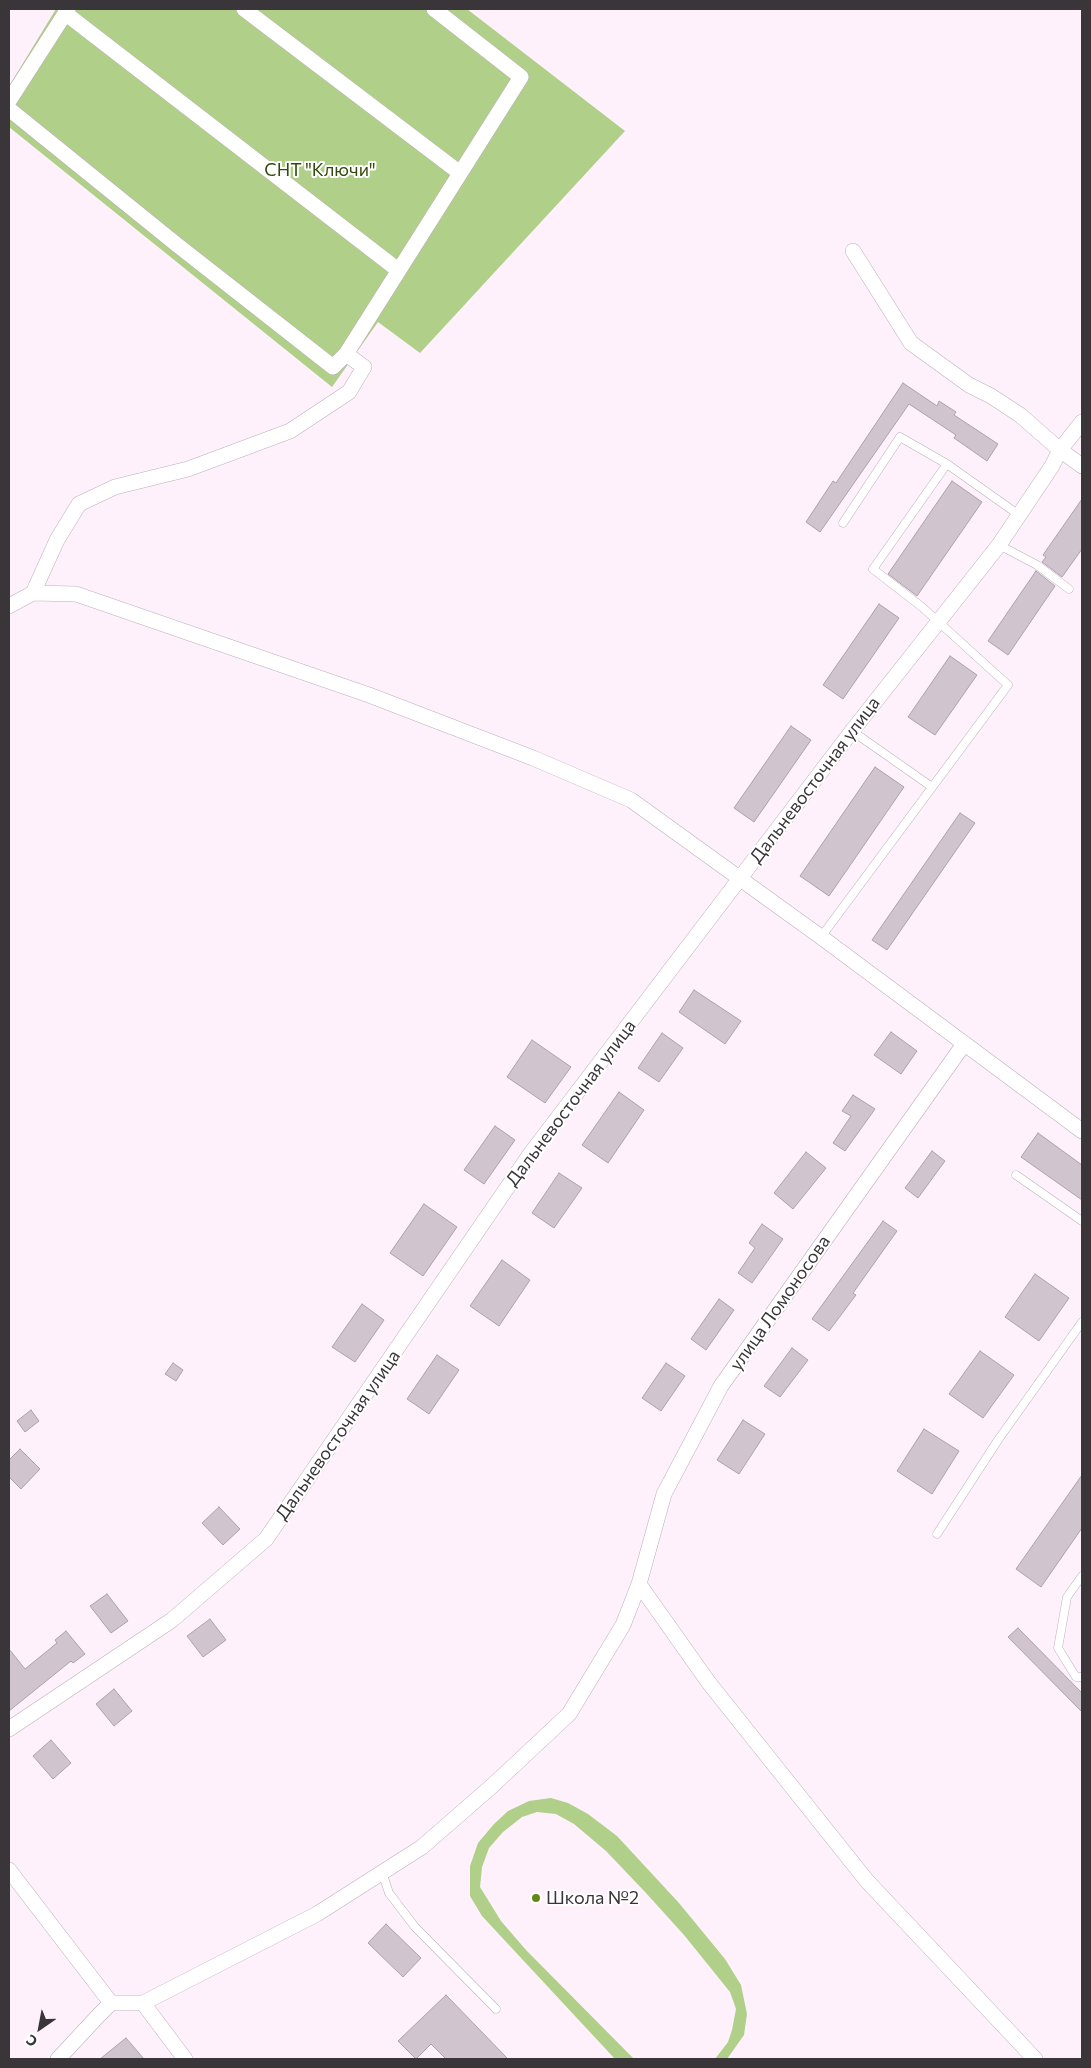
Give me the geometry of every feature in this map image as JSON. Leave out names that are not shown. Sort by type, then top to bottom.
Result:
[{"type":"street","points":[[244,9],[460,173]]},
{"type":"street","points":[[9,109],[176,244],[333,367],[346,354],[521,77],[434,9]]},
{"type":"street","points":[[9,101],[66,11],[398,270]]},
{"type":"street","points":[[853,251],[911,343],[969,385],[991,396],[1020,415],[1060,450],[1082,466]]},
{"type":"street","points":[[33,593],[57,540],[79,504],[115,487],[188,469],[290,431],[349,392],[364,367],[346,354]]},
{"type":"street","name":"Дальневосточная улица","points":[[9,1728],[172,1620],[266,1539],[531,1153],[852,731],[999,545],[1052,466],[1060,450],[1082,422]]},
{"type":"street","points":[[9,606],[33,593],[76,594],[369,695],[533,758],[631,800],[822,937],[1082,1131]]},
{"type":"street","name":"улица Ломоносова","points":[[143,2003],[317,1914],[422,1847],[492,1786],[569,1714],[623,1625],[639,1584],[664,1494],[721,1386],[964,1044]]},
{"type":"street","points":[[639,1584],[709,1683],[868,1881],[1035,2059]]},
{"type":"street","points":[[9,1870],[111,2003]]},
{"type":"street","points":[[58,2059],[111,2003],[143,2003],[185,2059]]},
{"type":"lane","points":[[843,523],[900,437],[947,464],[1019,514]]},
{"type":"lane","points":[[822,937],[1008,685],[938,622],[874,569],[947,464]]},
{"type":"lane","points":[[999,545],[1037,566],[1069,589]]},
{"type":"lane","points":[[852,731],[932,787]]},
{"type":"lane","points":[[1016,1175],[1082,1221]]},
{"type":"lane","points":[[937,1534],[998,1440],[1082,1322]]},
{"type":"lane","points":[[1082,1576],[1067,1597],[1058,1648],[1076,1677],[1082,1678]]},
{"type":"lane","points":[[382,1872],[389,1893],[416,1927],[496,2009]]},
{"type":"green space","name":"СНТ \"Ключи\"","points":[[56,9],[467,9],[625,131],[420,353],[378,322],[332,387],[9,127],[9,86]]},
{"type":"green space","points":[[551,1798],[568,1803],[588,1814],[617,1836],[679,1903],[725,1959],[741,1985],[747,2014],[744,2035],[727,2059],[715,2059],[728,2042],[732,2030],[736,2009],[730,1992],[684,1935],[646,1893],[606,1851],[574,1824],[556,1814],[537,1812],[522,1817],[503,1832],[489,1848],[482,1867],[480,1887],[501,1921],[526,1950],[634,2059],[615,2059],[482,1916],[470,1896],[470,1866],[478,1843],[508,1811],[529,1801]]},
{"type":"building","points":[[903,383],[937,406],[939,401],[956,412],[954,415],[998,444],[987,461],[954,438],[956,435],[909,404],[820,532],[806,522],[833,481],[836,483]]},
{"type":"building","points":[[952,481],[982,502],[917,596],[888,574]]},
{"type":"building","points":[[1082,499],[1082,549],[1062,577],[1042,562],[1046,557],[1043,555]]},
{"type":"building","points":[[1036,571],[1055,586],[1008,655],[988,641]]},
{"type":"building","points":[[879,604],[899,618],[843,699],[823,685]]},
{"type":"building","points":[[950,656],[977,675],[935,735],[908,717]]},
{"type":"building","points":[[791,726],[811,740],[754,822],[734,808]]},
{"type":"building","points":[[875,767],[904,787],[829,896],[800,876]]},
{"type":"building","points":[[960,813],[975,823],[887,950],[872,940]]},
{"type":"building","points":[[694,990],[741,1021],[725,1044],[679,1012]]},
{"type":"building","points":[[891,1032],[917,1051],[901,1074],[874,1055]]},
{"type":"building","points":[[662,1033],[683,1048],[659,1082],[638,1068]]},
{"type":"building","points":[[532,1040],[571,1067],[545,1103],[507,1077]]},
{"type":"building","points":[[619,1092],[644,1110],[608,1163],[582,1145]]},
{"type":"building","points":[[853,1095],[875,1109],[845,1151],[833,1143],[851,1116],[842,1111]]},
{"type":"building","points":[[495,1126],[515,1140],[484,1184],[464,1170]]},
{"type":"building","points":[[1038,1133],[1082,1165],[1082,1200],[1021,1157]]},
{"type":"building","points":[[932,1151],[945,1161],[918,1198],[905,1188]]},
{"type":"building","points":[[806,1152],[826,1168],[793,1209],[774,1193]]},
{"type":"building","points":[[559,1173],[582,1188],[554,1228],[532,1213]]},
{"type":"building","points":[[424,1204],[457,1227],[423,1276],[390,1253]]},
{"type":"building","points":[[883,1221],[897,1231],[853,1293],[856,1295],[829,1331],[812,1319]]},
{"type":"building","points":[[762,1224],[783,1239],[752,1283],[738,1273],[755,1248],[749,1243]]},
{"type":"building","points":[[502,1260],[530,1280],[499,1326],[470,1306]]},
{"type":"building","points":[[1035,1274],[1069,1298],[1039,1341],[1005,1317]]},
{"type":"building","points":[[719,1299],[734,1310],[706,1350],[691,1339]]},
{"type":"building","points":[[362,1304],[384,1320],[355,1362],[332,1347]]},
{"type":"building","points":[[792,1348],[808,1360],[780,1397],[764,1386]]},
{"type":"building","points":[[980,1351],[1014,1375],[983,1418],[949,1394]]},
{"type":"building","points":[[437,1355],[459,1370],[429,1414],[407,1399]]},
{"type":"building","points":[[173,1363],[183,1370],[176,1381],[165,1374]]},
{"type":"building","points":[[666,1363],[685,1376],[661,1411],[642,1398]]},
{"type":"building","points":[[31,1410],[39,1421],[25,1432],[17,1421]]},
{"type":"building","points":[[743,1420],[765,1434],[739,1474],[717,1460]]},
{"type":"building","points":[[924,1429],[959,1451],[932,1494],[897,1471]]},
{"type":"building","points":[[20,1449],[40,1469],[21,1489],[9,1477],[9,1460]]},
{"type":"building","points":[[1082,1475],[1082,1528],[1041,1587],[1016,1569]]},
{"type":"building","points":[[219,1507],[240,1529],[223,1545],[202,1523]]},
{"type":"building","points":[[107,1594],[128,1621],[111,1633],[90,1606]]},
{"type":"building","points":[[210,1619],[226,1640],[203,1657],[187,1636]]},
{"type":"building","points":[[1018,1628],[1082,1693],[1082,1712],[1008,1637]]},
{"type":"building","points":[[66,1631],[85,1654],[73,1663],[71,1661],[9,1711],[9,1649],[25,1669],[57,1643],[55,1640]]},
{"type":"building","points":[[114,1689],[132,1711],[114,1726],[96,1704]]},
{"type":"building","points":[[51,1740],[71,1763],[53,1779],[33,1756]]},
{"type":"building","points":[[386,1924],[421,1958],[403,1977],[368,1943]]},
{"type":"building","points":[[446,1995],[508,2059],[446,2059],[431,2044],[416,2059],[398,2041]]},
{"type":"building","points":[[126,2038],[144,2059],[100,2059]]},
{"type":"place","name":"Школа №2","points":[[536,1898]]}]
